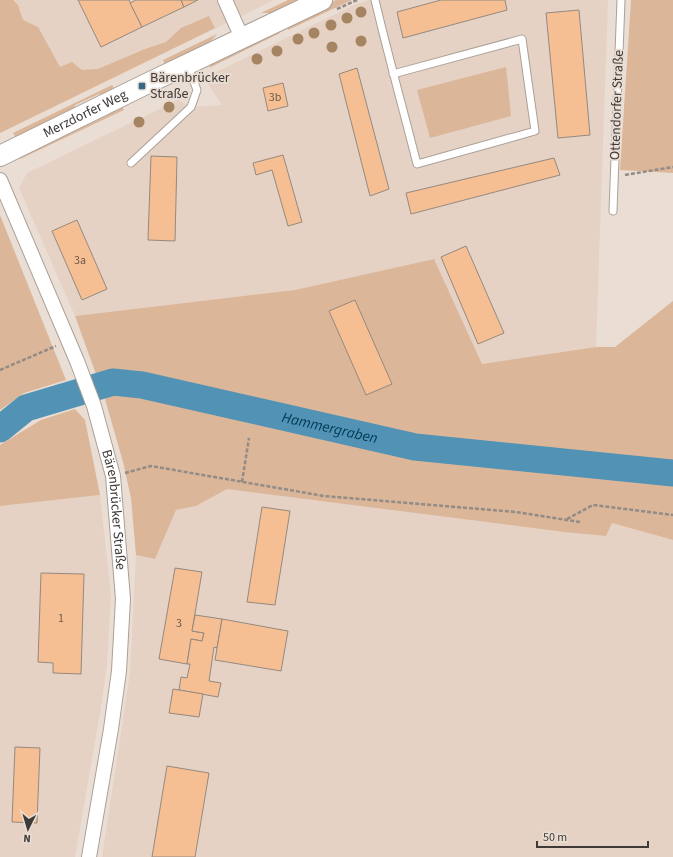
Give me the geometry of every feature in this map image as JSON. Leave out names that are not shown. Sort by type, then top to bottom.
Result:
[{"type":"street","points":[[225,0],[242,38]]},
{"type":"street","name":"Merzdorfer Weg","points":[[0,156],[187,64],[322,0]]},
{"type":"street","name":"Bärenbrücker Straße","points":[[0,180],[69,340],[94,406],[113,476],[123,599],[119,671],[111,729],[89,857]]},
{"type":"lane","points":[[375,0],[393,74],[417,164],[535,132],[522,39],[393,74]]},
{"type":"lane","name":"Ottendorfer Straße","points":[[613,211],[621,0]]},
{"type":"lane","points":[[131,164],[191,107],[197,90],[187,64]]},
{"type":"path","points":[[614,177],[673,167]]},
{"type":"path","points":[[0,370],[69,340]]},
{"type":"path","points":[[242,482],[249,438]]},
{"type":"path","points":[[113,476],[151,466],[324,496],[516,512],[580,522]]},
{"type":"path","points":[[566,520],[593,505],[673,515]]},
{"type":"shaded area","points":[[0,0],[274,0],[0,133]]},
{"type":"shaded area","points":[[0,0],[13,0],[18,5],[23,20],[38,27],[60,67],[72,62],[82,70],[98,69],[145,49],[166,42],[181,28],[209,16],[215,28],[0,133]]},
{"type":"shaded area","points":[[288,0],[302,0],[275,13],[261,13]]},
{"type":"shaded area","points":[[336,0],[352,0],[288,30],[288,23]]},
{"type":"shaded area","points":[[369,0],[608,0],[596,347],[482,364],[434,259],[295,290],[75,316],[19,188],[27,173],[178,100],[191,107],[222,105],[204,78],[354,5]]},
{"type":"shaded area","points":[[631,0],[673,0],[673,173],[620,170]]},
{"type":"shaded area","points":[[278,31],[280,33],[209,68],[211,64]]},
{"type":"shaded area","points":[[217,34],[210,42],[165,65],[163,60]]},
{"type":"shaded area","points":[[506,67],[511,116],[430,138],[417,90]]},
{"type":"shaded area","points":[[112,85],[115,90],[105,95],[99,94],[75,105],[73,111],[16,138],[13,133]]},
{"type":"shaded area","points":[[121,104],[124,110],[20,159],[18,158],[78,124],[85,126],[108,115],[110,109]]},
{"type":"shaded area","points":[[0,215],[66,380],[24,393],[0,410]]},
{"type":"shaded area","points":[[434,259],[482,364],[596,347],[615,347],[673,301],[673,540],[612,523],[606,536],[227,489],[196,506],[176,510],[155,559],[136,555],[131,498],[123,462],[105,399],[75,316],[295,290]]},
{"type":"shaded area","points":[[75,409],[85,420],[100,495],[0,506],[0,445],[41,420]]},
{"type":"shaded area","points":[[227,489],[606,536],[612,523],[673,540],[673,857],[102,857],[130,673],[136,555],[155,559],[176,510],[196,506]]},
{"type":"shaded area","points":[[100,495],[111,595],[107,665],[75,857],[0,857],[0,506]]},
{"type":"building","points":[[78,0],[129,0],[142,27],[101,47]]},
{"type":"building","points":[[136,0],[181,0],[184,7],[142,27],[130,3]]},
{"type":"building","points":[[181,0],[198,0],[184,7]]},
{"type":"building","points":[[441,0],[505,0],[507,10],[403,38],[397,12]]},
{"type":"building","points":[[579,10],[590,135],[558,138],[546,13]]},
{"type":"building","points":[[357,68],[389,189],[370,196],[339,74]]},
{"type":"building","points":[[283,83],[288,106],[268,111],[263,88]]},
{"type":"building","points":[[283,155],[302,222],[288,226],[272,170],[256,175],[253,163]]},
{"type":"building","points":[[151,156],[177,157],[175,241],[148,240]]},
{"type":"building","points":[[554,158],[560,175],[411,214],[406,193]]},
{"type":"building","points":[[77,220],[107,289],[82,300],[52,231]]},
{"type":"building","points":[[466,246],[504,333],[478,344],[441,257]]},
{"type":"building","points":[[355,300],[392,384],[366,395],[329,311]]},
{"type":"building","points":[[262,507],[290,511],[275,605],[247,602]]},
{"type":"building","points":[[175,568],[202,572],[192,631],[204,633],[202,641],[191,639],[187,664],[159,659]]},
{"type":"building","points":[[41,573],[84,574],[81,674],[53,673],[53,663],[38,662]]},
{"type":"building","points":[[195,615],[222,619],[217,648],[214,647],[209,681],[221,683],[218,697],[179,690],[181,677],[187,678],[190,664],[187,664],[191,639],[202,641],[204,633],[192,631]]},
{"type":"building","points":[[222,619],[288,631],[281,671],[215,660]]},
{"type":"building","points":[[173,689],[203,694],[199,717],[169,713]]},
{"type":"building","points":[[15,747],[40,748],[37,823],[12,822]]},
{"type":"building","points":[[167,766],[209,773],[195,857],[152,857]]},
{"type":"waterway","name":"Hammergraben","points":[[0,429],[26,408],[113,382],[142,385],[415,447],[673,473]]},
{"type":"place","name":"Bärenbrücker Straße","points":[[142,86]]}]
